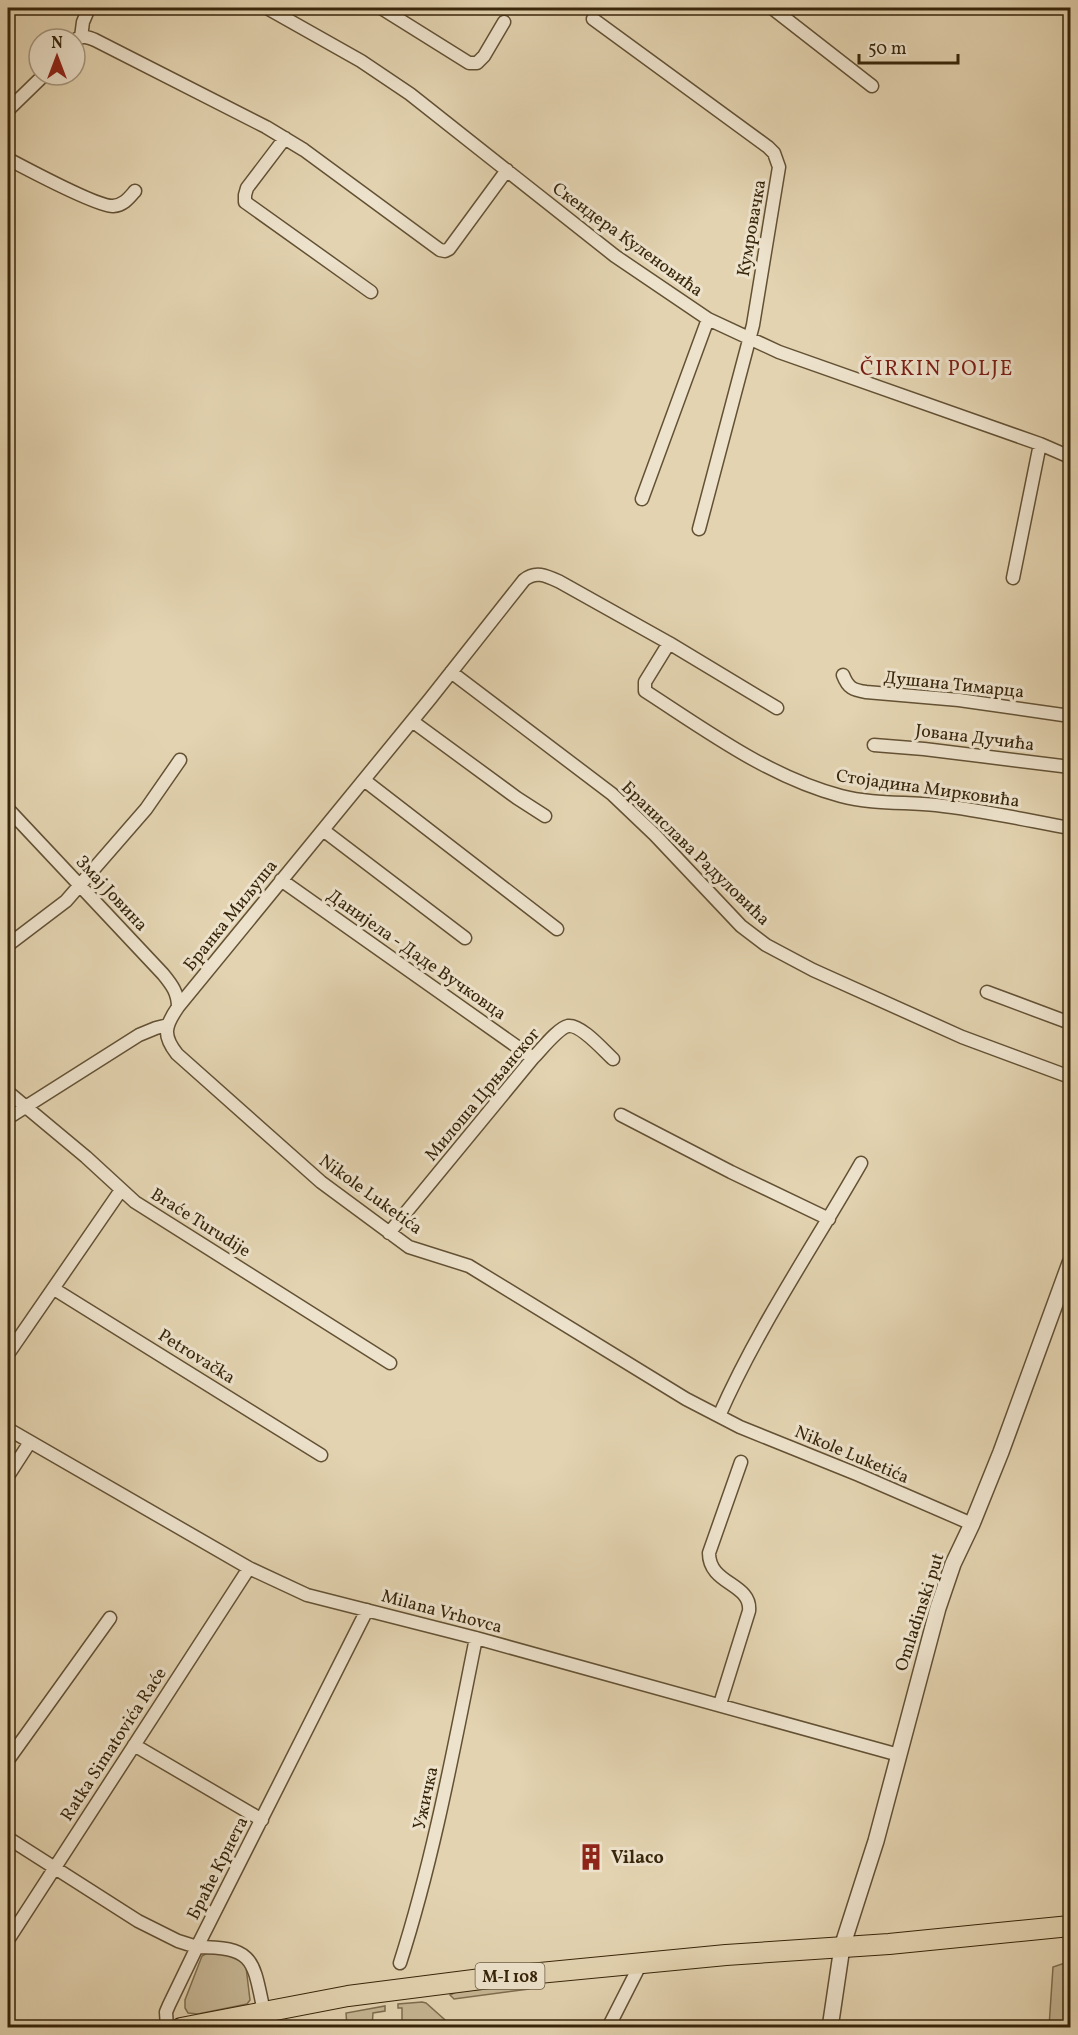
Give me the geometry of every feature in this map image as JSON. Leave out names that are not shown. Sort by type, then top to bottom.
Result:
[{"type":"main road","name":"M-I 108","points":[[181,2028],[348,1996],[439,1984],[726,1955],[1071,1926]]},
{"type":"street","points":[[81,27],[89,8]]},
{"type":"street","name":"Скендера Куленовића","points":[[267,8],[361,61],[410,94],[615,256],[708,319],[779,352],[1071,457]]},
{"type":"street","points":[[381,8],[469,63],[477,63],[484,56],[504,22]]},
{"type":"street","points":[[772,8],[872,86]]},
{"type":"street","name":"Кумровачка","points":[[593,19],[774,153],[779,167],[753,325],[699,529]]},
{"type":"street","points":[[87,37],[267,127],[304,150],[440,250],[449,249],[507,170]]},
{"type":"street","points":[[8,110],[32,87]]},
{"type":"street","points":[[285,138],[247,188],[244,195],[245,202],[371,292]]},
{"type":"street","points":[[8,159],[94,201],[111,206],[125,203],[135,190]]},
{"type":"street","points":[[642,499],[708,319]]},
{"type":"street","points":[[1013,578],[1040,444]]},
{"type":"street","name":"Бранка Миљуша","points":[[168,1025],[178,1007],[530,575],[547,575],[669,643]]},
{"type":"street","points":[[669,643],[777,708]]},
{"type":"street","name":"Стојадина Мирковића","points":[[669,643],[645,682],[645,691],[722,741],[786,777],[842,797],[948,807],[1071,828]]},
{"type":"street","name":"Бранислава Радуловића","points":[[451,672],[612,794],[655,835],[741,926],[766,945],[788,958],[962,1037],[1071,1077]]},
{"type":"street","name":"Душана Тимарца","points":[[843,675],[852,690],[959,700],[1071,716]]},
{"type":"street","points":[[412,721],[545,816]]},
{"type":"street","name":"Јована Дучића","points":[[874,745],[1071,767]]},
{"type":"street","points":[[8,945],[66,901],[81,885],[146,809],[180,760]]},
{"type":"street","points":[[364,780],[557,929]]},
{"type":"street","name":"Змај Јовина","points":[[8,809],[174,987],[178,1007]]},
{"type":"street","points":[[323,830],[465,938]]},
{"type":"street","name":"Данијела - Даде Вучковца","points":[[281,880],[533,1058]]},
{"type":"street","points":[[987,992],[1071,1023]]},
{"type":"street","points":[[8,1118],[139,1035],[168,1025]]},
{"type":"street","name":"Nikole Luketića","points":[[168,1025],[169,1043],[177,1054],[321,1182],[409,1247],[469,1266],[686,1400],[740,1427],[972,1524]]},
{"type":"street","name":"Милоша Црњанског","points":[[388,1233],[533,1058],[567,1026],[584,1032],[614,1059]]},
{"type":"street","name":"Braće Turudije","points":[[8,1092],[86,1157],[135,1202],[390,1363]]},
{"type":"street","points":[[621,1116],[830,1219]]},
{"type":"street","points":[[719,1416],[762,1329],[830,1219],[861,1163]]},
{"type":"street","points":[[8,1354],[121,1190]]},
{"type":"street","name":"Omladinski put","points":[[830,2028],[842,1947],[876,1841],[938,1608],[953,1564],[1001,1452],[1071,1263]]},
{"type":"street","name":"Petrovačka","points":[[54,1289],[321,1455]]},
{"type":"street","name":"Milana Vrhovca","points":[[8,1429],[249,1568],[307,1595],[476,1638],[899,1755]]},
{"type":"street","points":[[8,1476],[30,1442]]},
{"type":"street","points":[[720,1704],[750,1603],[746,1596],[712,1570],[709,1553],[741,1462]]},
{"type":"street","name":"Ratka Simatovića Raće","points":[[8,1940],[249,1568]]},
{"type":"street","name":"Браће Крнета","points":[[8,1838],[138,1922],[178,1941],[197,1947],[367,1610]]},
{"type":"street","points":[[8,1760],[110,1618]]},
{"type":"street","name":"Ужичка","points":[[400,1963],[430,1859],[476,1638]]},
{"type":"street","points":[[134,1745],[262,1820]]},
{"type":"street","points":[[167,2028],[166,2012],[197,1947],[223,1947],[245,1955],[252,1964],[264,2012]]},
{"type":"street","points":[[608,2028],[641,1964]]},
{"type":"shaded area","points":[[211,1951],[240,1958],[246,1967],[250,2000],[247,2004],[198,2014],[188,2013],[185,2000],[202,1956]]},
{"type":"shaded area","points":[[1070,1958],[1070,2027],[1049,2027],[1053,1967],[1068,1962]]},
{"type":"shaded area","points":[[530,1983],[532,1985],[529,1989],[454,1999],[450,1995],[456,1992]]},
{"type":"shaded area","points":[[422,2002],[453,2027],[402,2027],[402,2008],[398,2008],[398,2004]]},
{"type":"shaded area","points":[[385,2006],[385,2011],[373,2013],[372,2027],[347,2027],[346,2013]]},
{"type":"place","name":"Vilaco","points":[[591,1857]]},
{"type":"district","name":"ČIRKIN POLJE","points":[[937,368]]}]
